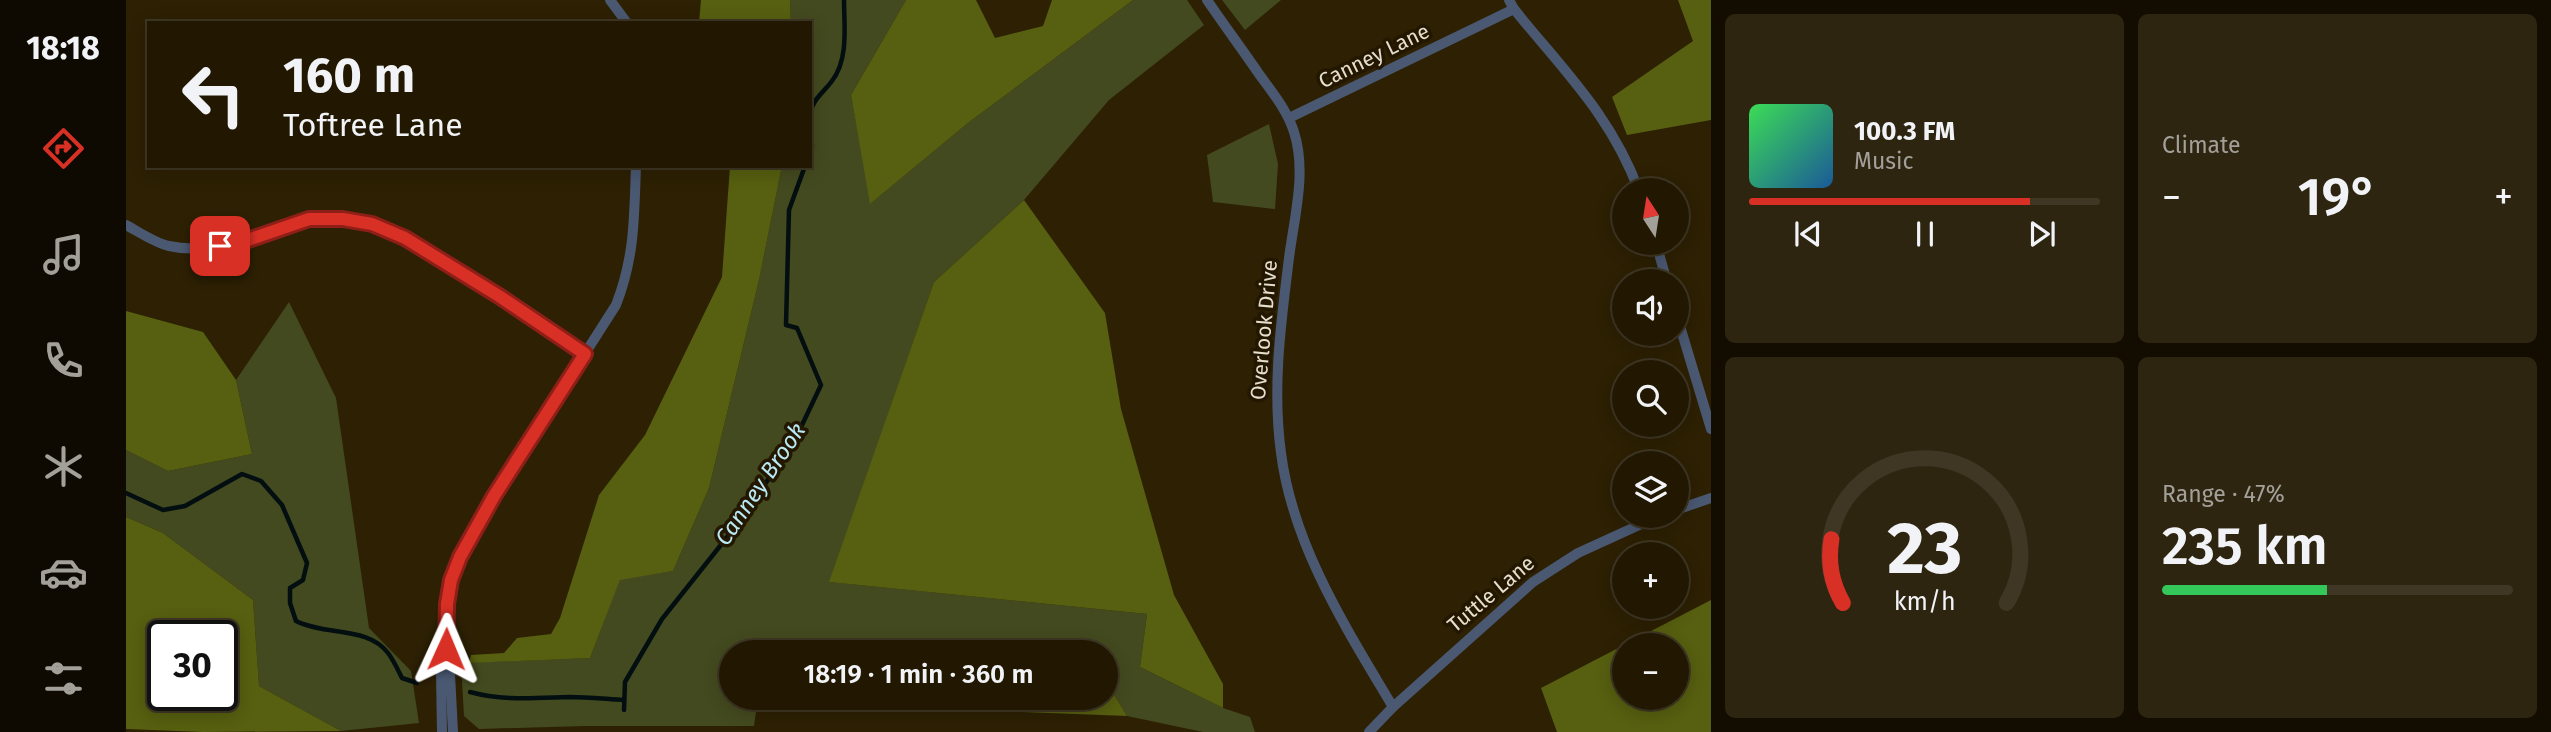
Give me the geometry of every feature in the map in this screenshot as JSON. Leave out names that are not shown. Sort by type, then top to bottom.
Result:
[{"type":"street","points":[[611,0],[626,21]]},
{"type":"street","name":"Overlook Drive","points":[[1207,0],[1289,118],[1298,145],[1299,181],[1277,359],[1276,408],[1281,455],[1291,502],[1307,548],[1328,594],[1393,707]]},
{"type":"street","points":[[1511,4],[1595,106],[1616,139],[1633,178]]},
{"type":"street","name":"Canney Lane","points":[[1289,118],[1369,81],[1511,4]]},
{"type":"street","points":[[453,732],[450,674],[446,667],[447,604],[451,580],[460,557],[494,496],[617,305],[628,275],[633,243],[636,168]]},
{"type":"street","points":[[126,225],[166,246],[197,250],[245,241],[309,219],[343,219],[372,224],[405,238],[499,296],[585,354]]},
{"type":"street","points":[[1686,346],[1711,429]]},
{"type":"street","points":[[1689,506],[1711,498]]},
{"type":"street","name":"Tuttle Lane","points":[[1369,732],[1496,613],[1553,567],[1631,528]]},
{"type":"street","points":[[442,732],[441,674],[446,667]]},
{"type":"green space","points":[[701,0],[790,0],[791,21],[699,21]]},
{"type":"green space","points":[[790,0],[906,0],[851,95],[871,203],[968,123],[1133,0],[1187,0],[1204,25],[1109,100],[1024,200],[934,282],[830,582],[1147,614],[1140,667],[1223,708],[1250,717],[1255,732],[1203,732],[1127,716],[1118,701],[1118,640],[719,640],[719,710],[756,710],[754,726],[479,729],[464,716],[461,663],[590,658],[620,579],[673,571],[709,488],[759,280],[782,168],[812,168],[812,21],[791,21]]},
{"type":"green space","points":[[906,0],[976,0],[995,38],[1043,26],[1052,0],[1133,0],[968,123],[870,204],[851,95]]},
{"type":"green space","points":[[1222,0],[1281,0],[1245,30]]},
{"type":"green space","points":[[1678,0],[1711,0],[1711,120],[1627,135],[1612,97],[1693,41]]},
{"type":"green space","points":[[1269,124],[1278,164],[1275,209],[1213,202],[1207,155]]},
{"type":"green space","points":[[730,168],[782,168],[759,280],[709,488],[673,571],[620,580],[590,658],[469,663],[471,655],[504,653],[517,638],[551,634],[560,618],[599,495],[645,435],[722,277]]},
{"type":"green space","points":[[1024,200],[1105,313],[1121,409],[1174,595],[1223,684],[1223,708],[1140,667],[1147,614],[829,582],[934,282]]},
{"type":"green space","points":[[289,302],[336,398],[369,628],[411,671],[419,723],[341,731],[259,686],[253,600],[163,533],[126,517],[126,450],[168,471],[252,454],[236,380]]},
{"type":"green space","points":[[126,311],[203,332],[236,380],[252,454],[168,471],[126,450]]},
{"type":"green space","points":[[126,517],[163,533],[253,600],[259,686],[341,731],[203,732],[126,729]]},
{"type":"green space","points":[[1711,600],[1711,732],[1557,732],[1541,688],[1612,651],[1612,710],[1689,710],[1689,633],[1647,633],[1674,619],[1689,619],[1689,611]]},
{"type":"green space","points":[[1118,701],[1127,716],[968,710],[1118,710]]},
{"type":"waterway","name":"Canney Brook","points":[[812,107],[832,81],[841,63],[844,0]]},
{"type":"waterway","name":"Canney Brook","points":[[624,710],[625,682],[662,619],[732,531],[793,444],[821,385],[797,328],[786,325],[789,210],[804,168]]},
{"type":"waterway","points":[[126,493],[163,510],[185,506],[242,474],[261,481],[282,505],[307,563],[303,580],[290,588],[290,603],[296,621],[320,629],[358,635],[380,644],[402,678],[417,683]]},
{"type":"waterway","points":[[470,692],[507,698],[576,697],[624,700]]},
{"type":"route","points":[[220,246],[245,241],[309,219],[343,219],[372,224],[405,238],[499,296],[585,354],[494,496],[460,557],[451,580],[447,604],[446,649]]}]
